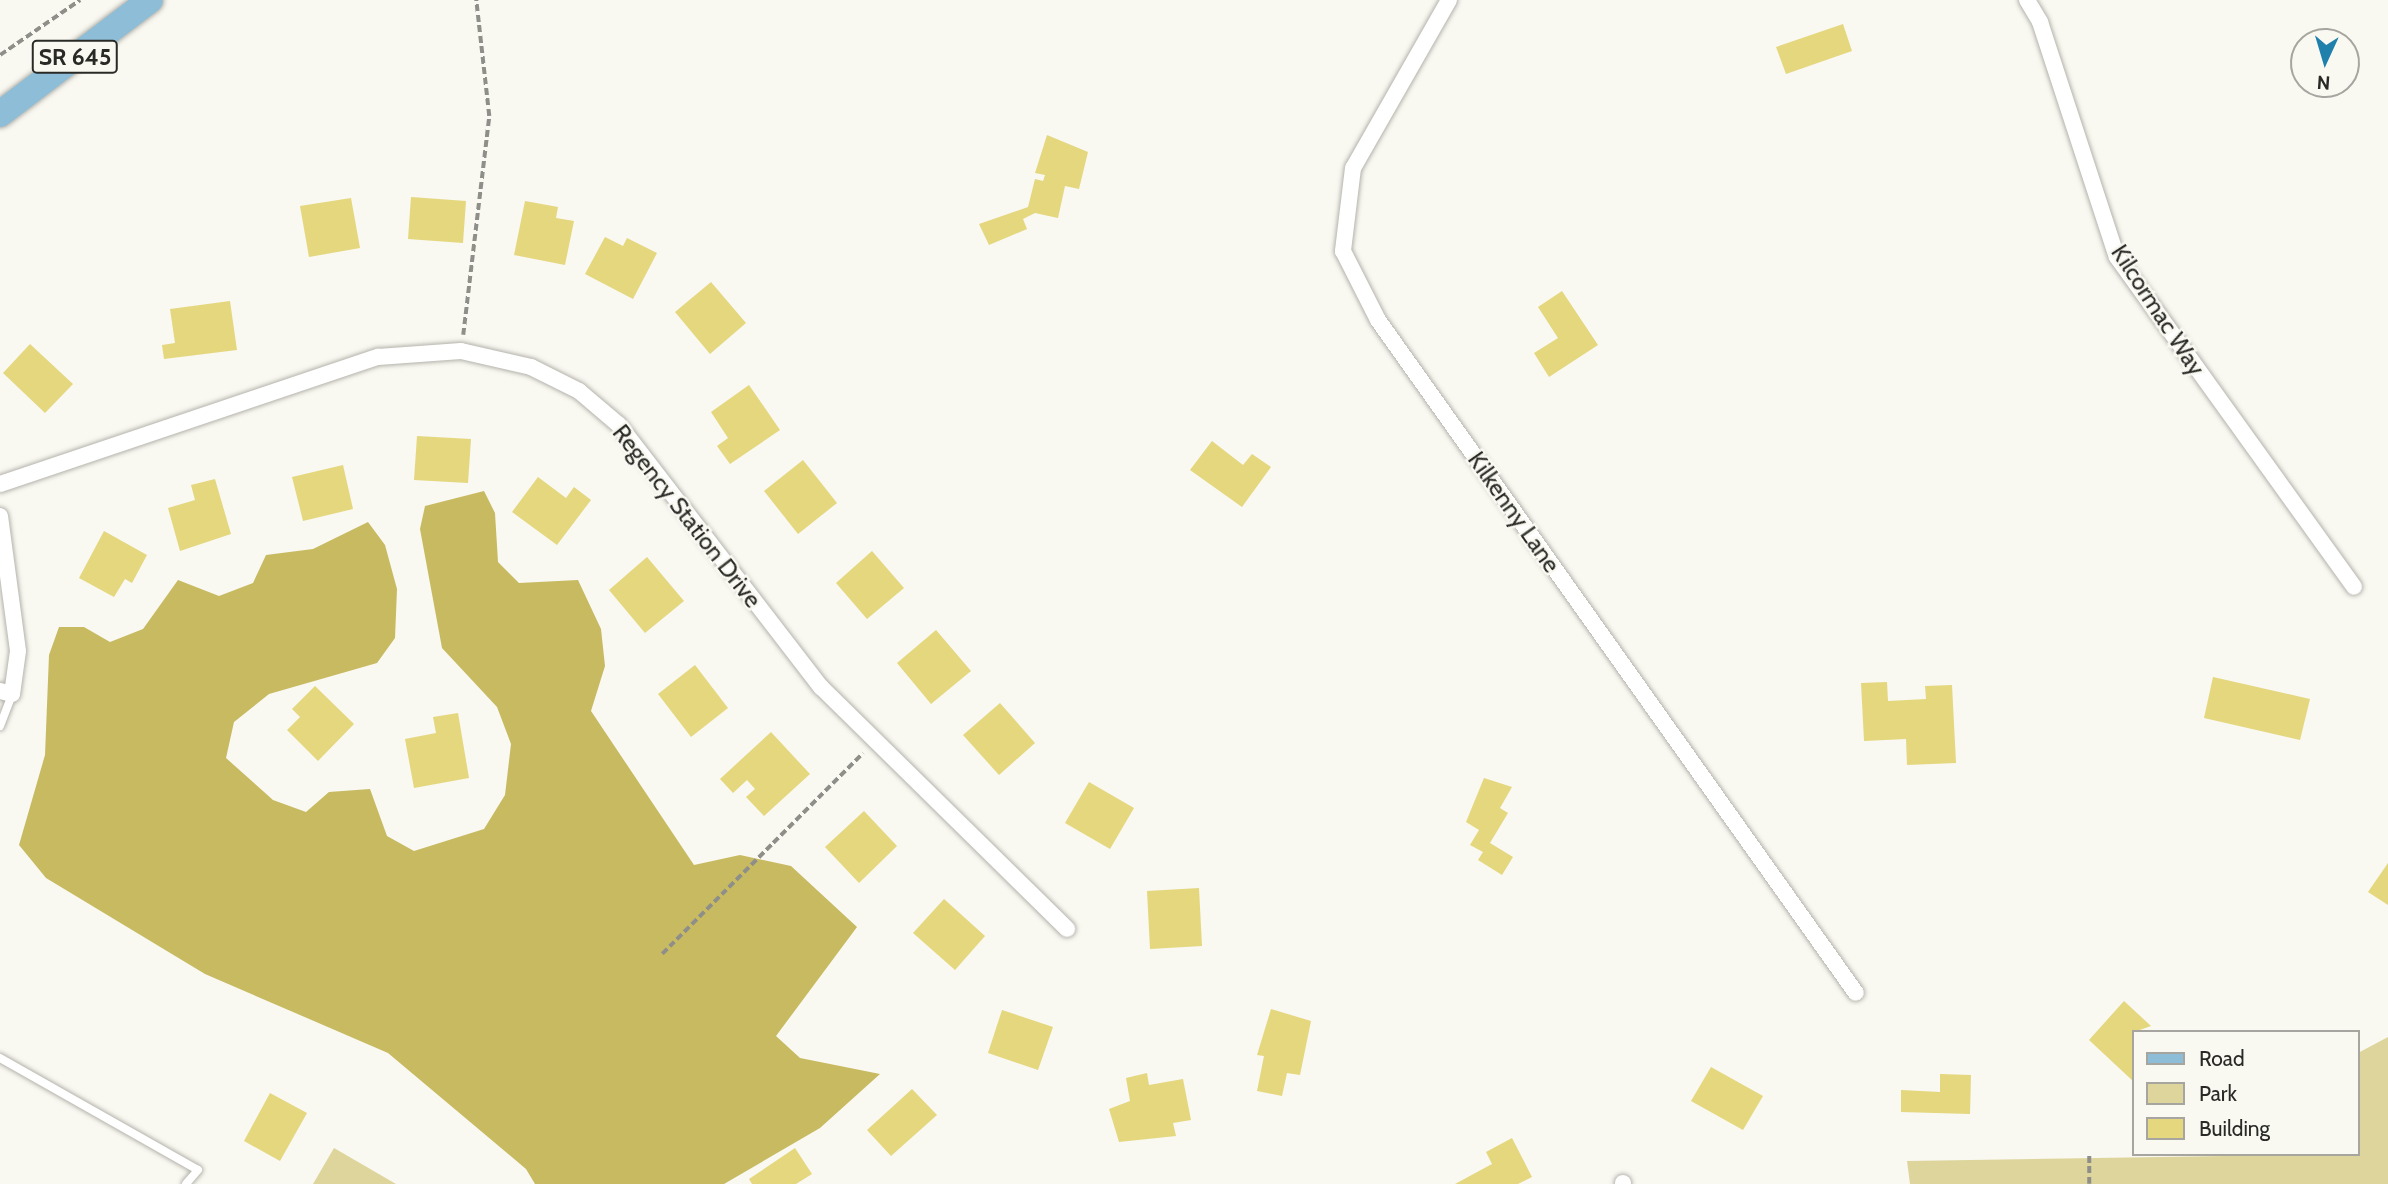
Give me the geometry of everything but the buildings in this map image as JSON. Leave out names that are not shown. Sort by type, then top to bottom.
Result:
[{"type":"main road","name":"SR 645","points":[[0,114],[150,0]]},
{"type":"street","name":"Kilkenny Lane","points":[[1449,0],[1353,168],[1343,251],[1378,320],[1856,993]]},
{"type":"street","name":"Kilcormac Way","points":[[2027,0],[2040,22],[2117,257],[2354,587]]},
{"type":"street","name":"Regency Station Drive","points":[[0,484],[378,357],[462,351],[553,377],[619,425],[781,639],[874,741],[1067,929]]},
{"type":"street","points":[[0,516],[15,603],[6,693]]},
{"type":"lane","points":[[0,726],[6,693]]},
{"type":"lane","points":[[0,1058],[198,1170],[186,1184]]},
{"type":"path","points":[[0,55],[80,0]]},
{"type":"path","points":[[462,351],[489,116],[476,0]]},
{"type":"path","points":[[662,954],[874,741]]},
{"type":"path","points":[[2089,1154],[2089,1184]]},
{"type":"green space","points":[[2388,1037],[2388,1184],[1910,1184],[1907,1161],[2360,1156],[2360,1052]]},
{"type":"green space","points":[[334,1148],[396,1184],[313,1184]]},
{"type":"shaded area","points":[[484,491],[495,513],[498,562],[519,583],[578,580],[601,629],[605,666],[591,711],[694,865],[740,855],[791,866],[857,927],[776,1036],[800,1058],[880,1074],[820,1128],[724,1184],[535,1184],[526,1169],[388,1053],[205,974],[46,878],[19,845],[45,755],[49,655],[59,627],[84,627],[110,642],[143,629],[178,580],[219,596],[253,583],[266,555],[313,549],[368,522],[385,545],[397,589],[395,638],[377,663],[269,694],[234,722],[226,758],[273,800],[306,812],[329,792],[370,789],[387,836],[414,851],[484,829],[505,795],[511,744],[497,707],[442,648],[420,529],[425,506]]}]
